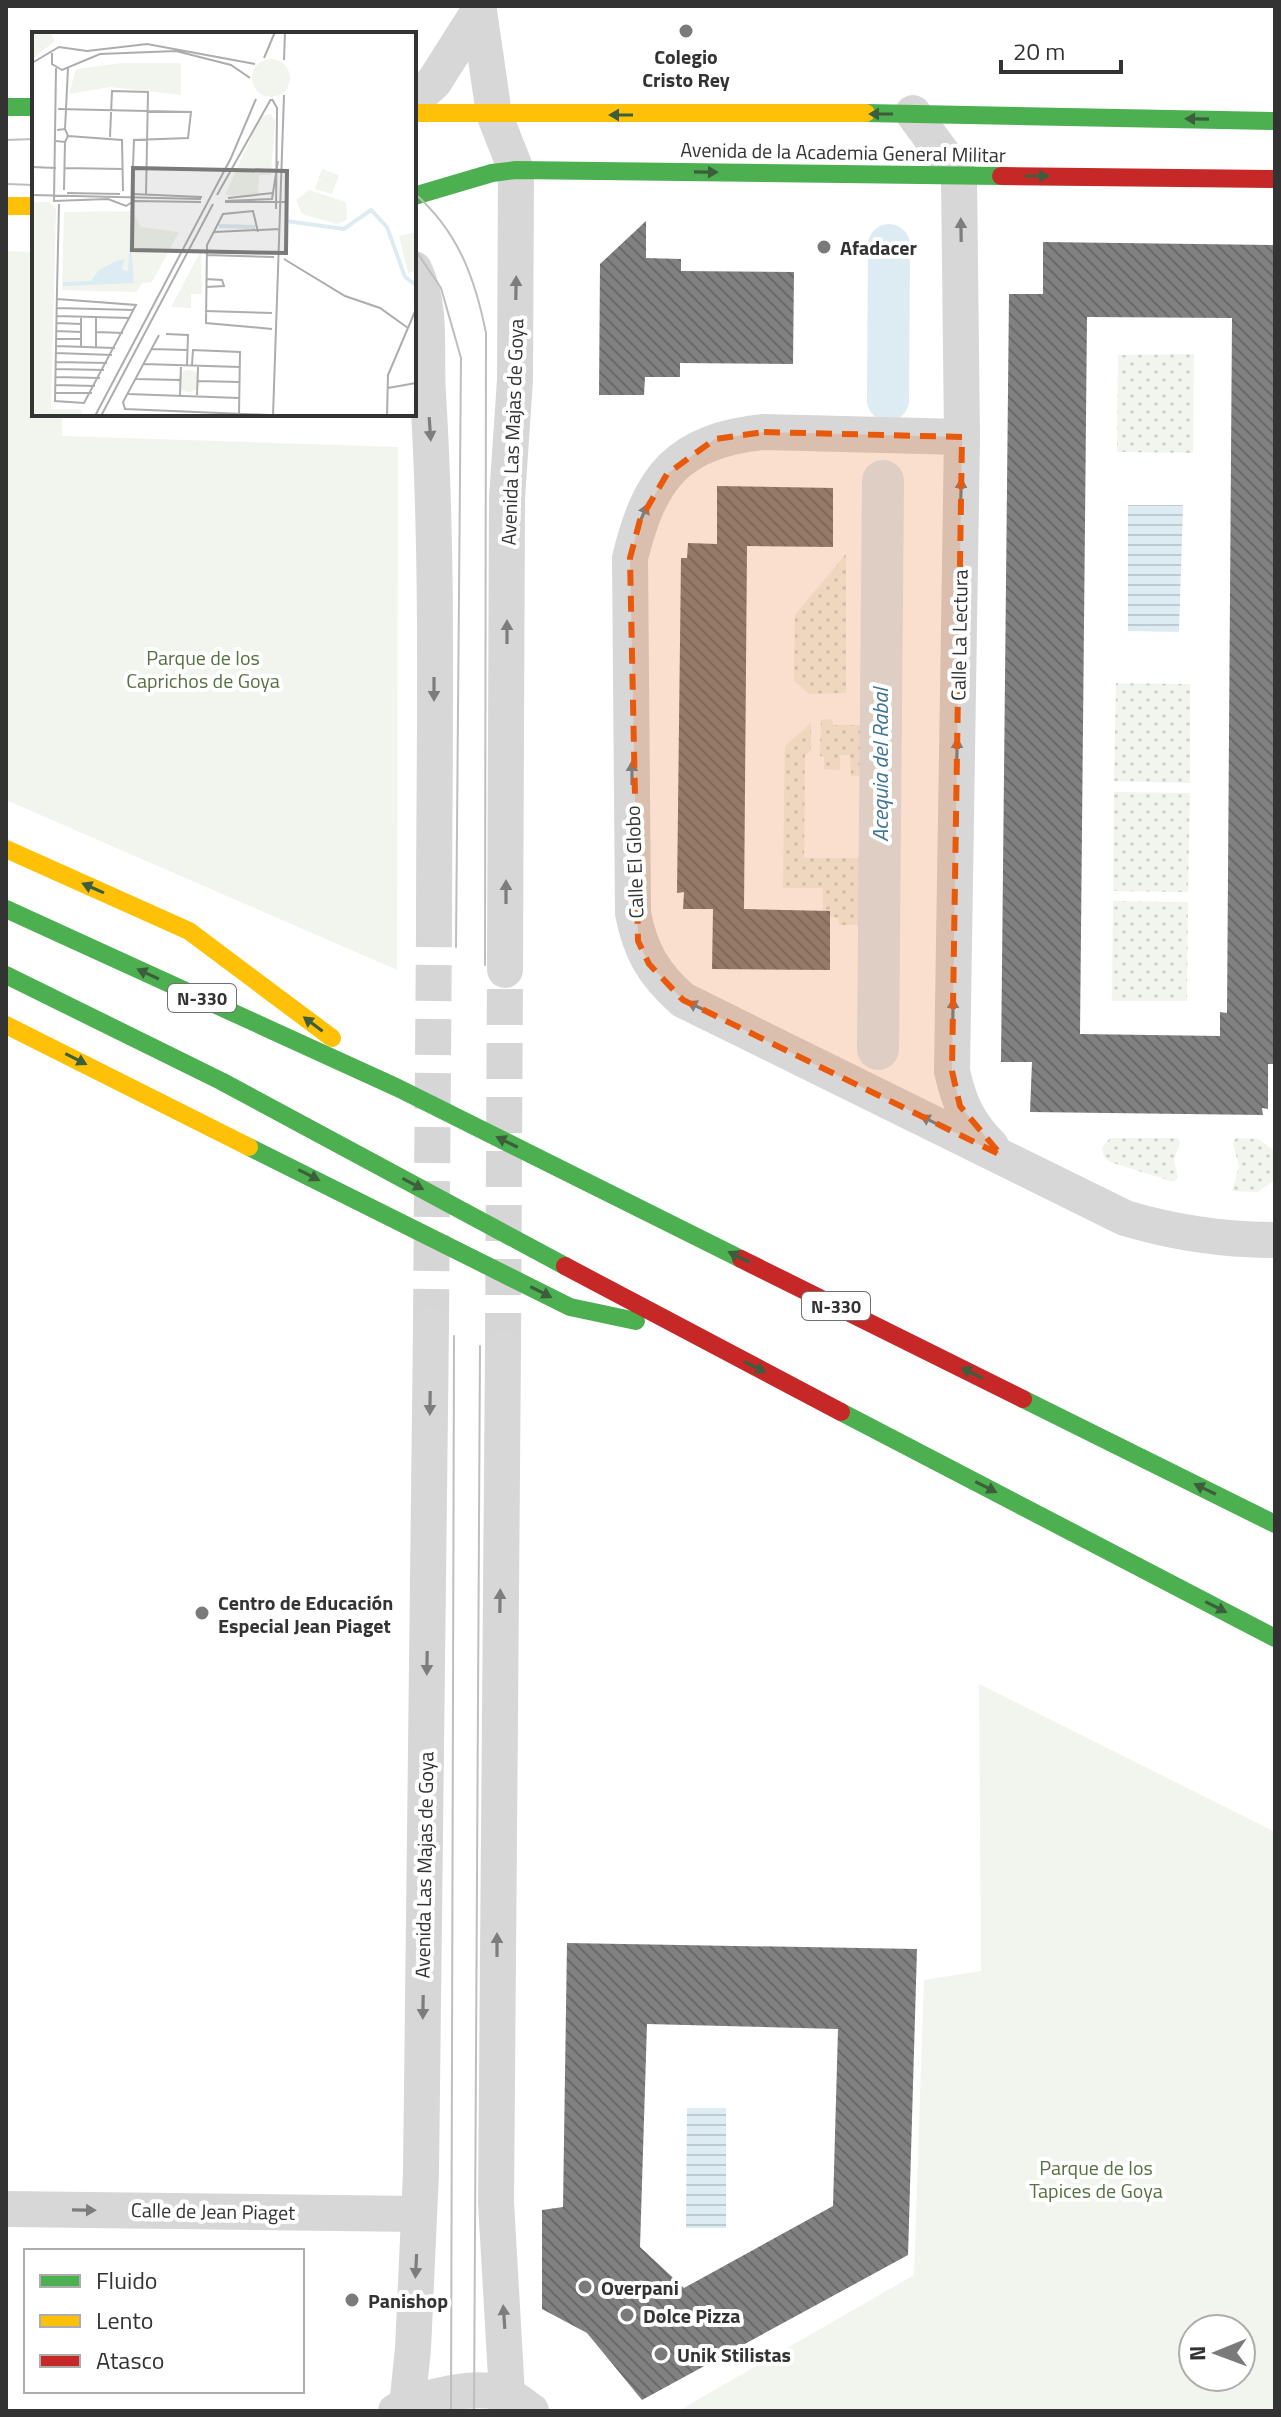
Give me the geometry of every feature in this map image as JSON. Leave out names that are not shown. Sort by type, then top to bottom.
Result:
[{"type":"main road","points":[[6,107],[32,107]]},
{"type":"main road","name":"Avenida de la Academia General Militar","points":[[416,113],[913,113],[1275,121]]},
{"type":"main road","points":[[1091,176],[1125,156]]},
{"type":"main road","name":"Avenida de la Academia General Militar","points":[[416,195],[492,173],[516,170],[1275,179]]},
{"type":"main road","points":[[6,206],[32,206]]},
{"type":"main road","points":[[6,849],[189,931],[398,1088]]},
{"type":"main road","name":"N-330","points":[[6,909],[398,1088],[1275,1524]]},
{"type":"main road","points":[[6,975],[221,1081],[686,1331],[1275,1638]]},
{"type":"main road","points":[[6,1025],[570,1307],[686,1331]]},
{"type":"street","name":"Avenida Las Majas de Goya","points":[[416,98],[434,82],[479,11],[494,114],[516,170],[515,380],[507,498],[505,970]]},
{"type":"street","points":[[913,113],[959,176]]},
{"type":"street","name":"Calle La Lectura","points":[[959,176],[962,437],[952,1071],[960,1106],[975,1130],[1001,1155]]},
{"type":"street","points":[[416,273],[426,321],[434,491],[434,927]]},
{"type":"street","name":"Calle El Globo","points":[[962,437],[764,432],[737,435],[715,439],[688,453],[667,474],[640,520],[630,558],[633,913],[638,941],[649,964],[683,1000],[1137,1222],[1174,1233],[1232,1240],[1275,1240]]},
{"type":"street","name":"Avenida Las Majas de Goya","points":[[401,2408],[419,2214],[431,1325]]},
{"type":"street","points":[[401,2408],[451,2393],[519,2403],[496,2202],[503,1349]]},
{"type":"street","name":"Calle de Jean Piaget","points":[[6,2209],[419,2214]]},
{"type":"highlighted area","points":[[764,432],[962,437],[952,1071],[960,1106],[1001,1155],[683,1000],[649,964],[638,941],[630,558],[640,520],[667,474],[715,439]]},
{"type":"green space","name":"Parque de los Caprichos de Goya","points":[[6,251],[32,252],[32,416],[62,416],[62,436],[398,447],[397,970],[6,800]]},
{"type":"green space","points":[[1194,354],[1193,453],[1117,452],[1118,355]]},
{"type":"green space","points":[[846,554],[846,693],[809,694],[794,680],[795,615]]},
{"type":"green space","points":[[1116,683],[1190,684],[1190,783],[1114,781]]},
{"type":"green space","points":[[832,719],[833,725],[863,725],[862,775],[851,776],[850,755],[840,755],[840,770],[824,769],[824,757],[820,756],[821,720]]},
{"type":"green space","points":[[811,723],[811,750],[805,755],[804,858],[862,858],[862,925],[839,925],[838,918],[829,917],[823,911],[823,888],[783,888],[785,746]]},
{"type":"green space","points":[[1114,792],[1190,793],[1188,892],[1113,891]]},
{"type":"green space","points":[[1113,901],[1188,902],[1187,1001],[1112,1001]]},
{"type":"green space","points":[[1110,1138],[1178,1138],[1180,1143],[1174,1160],[1178,1177],[1174,1182],[1110,1162],[1104,1157],[1102,1148]]},
{"type":"green space","points":[[1236,1138],[1258,1139],[1275,1151],[1275,1180],[1257,1192],[1232,1191],[1239,1166],[1233,1143]]},
{"type":"green space","name":"Parque de los Tapices de Goya","points":[[979,1684],[1275,1832],[1275,2411],[678,2411],[914,2275],[924,1980],[981,1971]]},
{"type":"shaded area","points":[[1128,505],[1183,505],[1179,632],[1128,631]]},
{"type":"shaded area","points":[[687,2108],[726,2108],[726,2228],[686,2228]]},
{"type":"building","points":[[646,221],[646,258],[681,259],[681,271],[794,272],[793,364],[680,363],[680,377],[645,377],[644,395],[599,395],[600,264]]},
{"type":"building","points":[[1043,242],[1273,245],[1275,1064],[1268,1064],[1268,1109],[1262,1108],[1263,1115],[1030,1112],[1032,1062],[1001,1062],[1009,294],[1043,294]],"holes":[[[1087,317],[1232,318],[1227,1013],[1220,1012],[1220,1036],[1080,1034]]]},
{"type":"building","points":[[717,486],[833,488],[833,547],[747,546],[744,909],[830,911],[830,970],[712,969],[713,909],[683,909],[684,892],[677,893],[681,558],[687,558],[688,543],[717,544]]},
{"type":"building","points":[[567,1943],[917,1949],[908,2255],[642,2400],[587,2333],[542,2309],[542,2210],[563,2207]],"holes":[[[647,2024],[838,2029],[833,2206],[684,2288],[640,2247]]]},
{"type":"waterway","name":"Acequia del Rabal","points":[[888,400],[889,245]]},
{"type":"waterway","name":"Acequia del Rabal","points":[[878,1049],[883,481]]},
{"type":"tunnel","points":[[431,1325],[434,927]]},
{"type":"tunnel","points":[[503,1349],[505,970]]},
{"type":"tram line","points":[[6,140],[32,139]]},
{"type":"tram line","points":[[6,184],[32,185]]},
{"type":"tram line","points":[[416,195],[453,239],[470,275],[486,333],[485,965]]},
{"type":"tram line","points":[[416,251],[441,288],[461,358],[456,947]]},
{"type":"tram line","points":[[451,2411],[454,1336]]},
{"type":"tram line","points":[[474,2411],[480,1346]]},
{"type":"traffic: fast","points":[[6,107],[32,107]]},
{"type":"traffic: fast","points":[[866,113],[1275,121]]},
{"type":"traffic: fast","points":[[416,195],[492,173],[516,170],[1001,176]]},
{"type":"traffic: fast","points":[[6,909],[398,1088],[741,1259]]},
{"type":"traffic: fast","points":[[6,975],[221,1081],[565,1266]]},
{"type":"traffic: fast","points":[[249,1147],[570,1307],[636,1321]]},
{"type":"traffic: fast","points":[[1023,1399],[1275,1524]]},
{"type":"traffic: fast","points":[[841,1412],[1275,1638]]},
{"type":"traffic: slow","points":[[416,113],[866,113]]},
{"type":"traffic: slow","points":[[6,206],[32,206]]},
{"type":"traffic: slow","points":[[6,849],[189,931],[332,1038]]},
{"type":"traffic: slow","points":[[6,1025],[249,1147]]},
{"type":"traffic: jam","points":[[1001,176],[1275,179]]},
{"type":"traffic: jam","points":[[741,1259],[1023,1399]]},
{"type":"traffic: jam","points":[[565,1266],[841,1412]]},
{"type":"place","name":"Colegio Cristo Rey","points":[[686,31]]},
{"type":"place","name":"Afadacer","points":[[824,247]]},
{"type":"place","name":"Centro de Educación Especial Jean Piaget","points":[[202,1613]]},
{"type":"place","name":"Overpani","points":[[585,2287]]},
{"type":"place","name":"Panishop","points":[[352,2300]]},
{"type":"place","name":"Dolce Pizza","points":[[627,2315]]},
{"type":"place","name":"Unik Stilistas","points":[[661,2354]]}]
